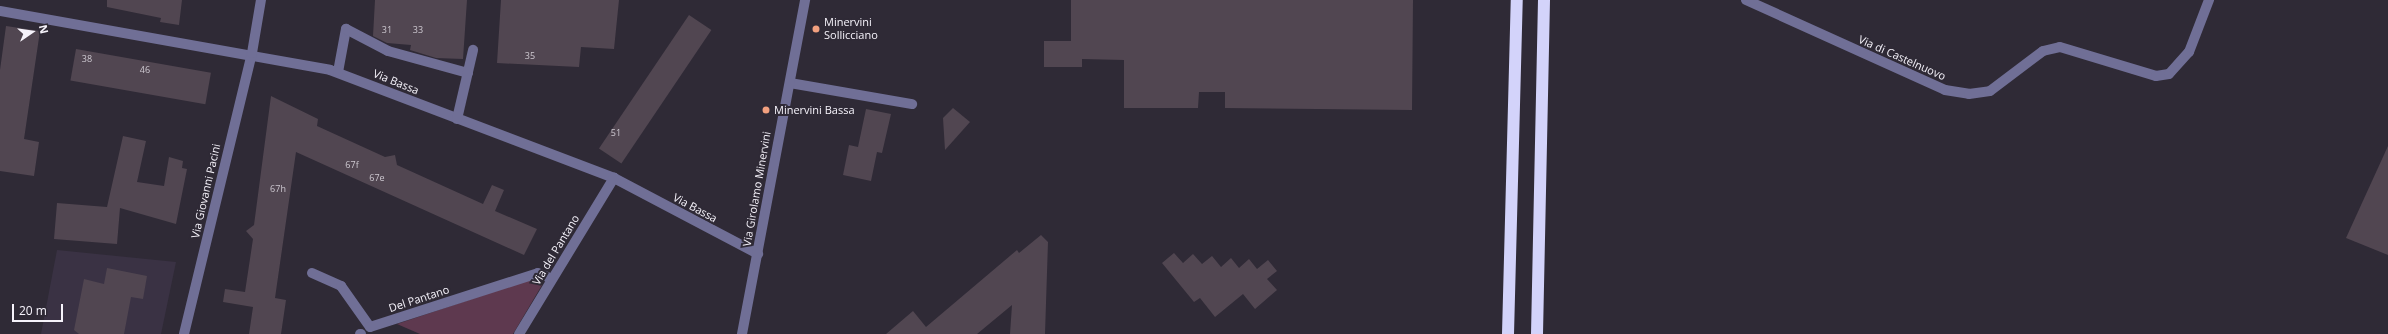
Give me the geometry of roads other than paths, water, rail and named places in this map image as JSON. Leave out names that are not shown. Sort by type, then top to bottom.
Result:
[{"type":"highway","points":[[1508,334],[1517,0]]},
{"type":"highway","points":[[1537,334],[1544,0]]},
{"type":"street","name":"Via Giovanni Pacini","points":[[184,334],[252,53],[261,0]]},
{"type":"street","name":"Via Girolamo Minervini","points":[[742,334],[805,0]]},
{"type":"street","name":"Via di Castelnuovo","points":[[1746,0],[1944,90],[1970,94],[1990,91],[2043,51],[2060,47],[2156,76],[2169,74],[2189,52],[2209,0]]},
{"type":"street","name":"Via Bassa","points":[[0,11],[252,53],[338,72],[457,119],[614,178],[758,254]]},
{"type":"street","points":[[338,72],[346,29],[388,51],[468,73]]},
{"type":"street","points":[[457,119],[473,50]]},
{"type":"street","points":[[790,83],[912,104]]},
{"type":"street","name":"Via del Pantano","points":[[519,334],[614,178]]},
{"type":"street","name":"Del Pantano","points":[[312,273],[341,286],[370,327],[538,273],[552,279]]},
{"type":"place","name":"Minervini Sollicciano","points":[[816,29]]},
{"type":"place","name":"Minervini Bassa","points":[[766,110]]}]
